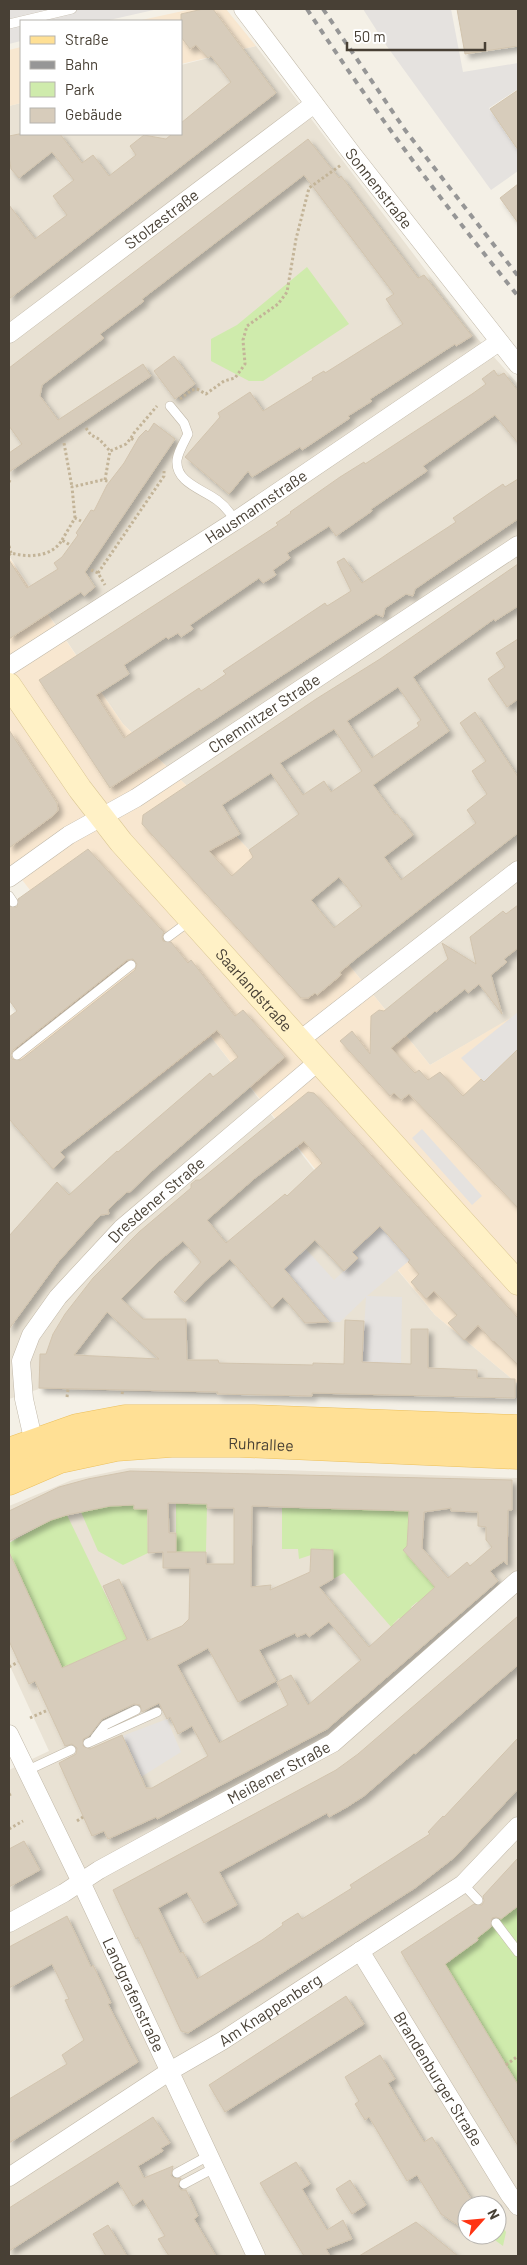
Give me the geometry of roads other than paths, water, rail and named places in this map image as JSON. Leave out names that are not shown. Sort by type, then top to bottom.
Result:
[{"type":"main road","name":"Ruhrallee","points":[[9,1452],[77,1428],[125,1419],[254,1419],[518,1428]]},
{"type":"main road","name":"Ruhrallee","points":[[9,1481],[60,1459],[116,1447],[171,1443],[240,1443],[518,1455]]},
{"type":"street","name":"Sonnenstraße","points":[[243,9],[353,155],[518,365]]},
{"type":"street","name":"Stolzestraße","points":[[9,334],[314,104]]},
{"type":"street","name":"Hausmannstraße","points":[[9,666],[235,521],[499,342]]},
{"type":"street","name":"Chemnitzer Straße","points":[[9,878],[69,834],[102,818],[144,793],[518,545]]},
{"type":"street","name":"Saarlandstraße","points":[[9,684],[102,818],[191,920],[518,1283]]},
{"type":"street","points":[[300,1040],[518,870]]},
{"type":"street","name":"Dresdener Straße","points":[[34,1442],[15,1364],[31,1334],[58,1297],[122,1228],[319,1061]]},
{"type":"street","name":"Meißener Straße","points":[[9,1923],[163,1835],[334,1743],[518,1580]]},
{"type":"street","name":"Landgrafenstraße","points":[[9,1734],[81,1882],[256,2256]]},
{"type":"street","name":"Am Knappenberg","points":[[9,2177],[170,2071],[222,2041],[464,1884],[518,1826]]},
{"type":"street","name":"Brandenburger Straße","points":[[360,1951],[518,2206]]},
{"type":"lane","points":[[26,20],[72,9]]},
{"type":"lane","points":[[170,406],[184,423],[188,434],[177,459],[178,470],[184,480],[226,508],[235,521]]},
{"type":"lane","points":[[168,937],[191,920]]},
{"type":"lane","points":[[17,1055],[131,965]]},
{"type":"lane","points":[[136,1710],[105,1726],[91,1741],[157,1712]]},
{"type":"lane","points":[[26,1771],[71,1750]]},
{"type":"lane","points":[[464,1884],[478,1900]]},
{"type":"lane","points":[[496,1923],[518,1952]]},
{"type":"lane","points":[[177,2172],[213,2161]]},
{"type":"lane","points":[[184,2184],[213,2161]]},
{"type":"railway","points":[[307,9],[409,155],[518,296]]},
{"type":"railway","points":[[323,9],[405,130],[518,276]]}]
